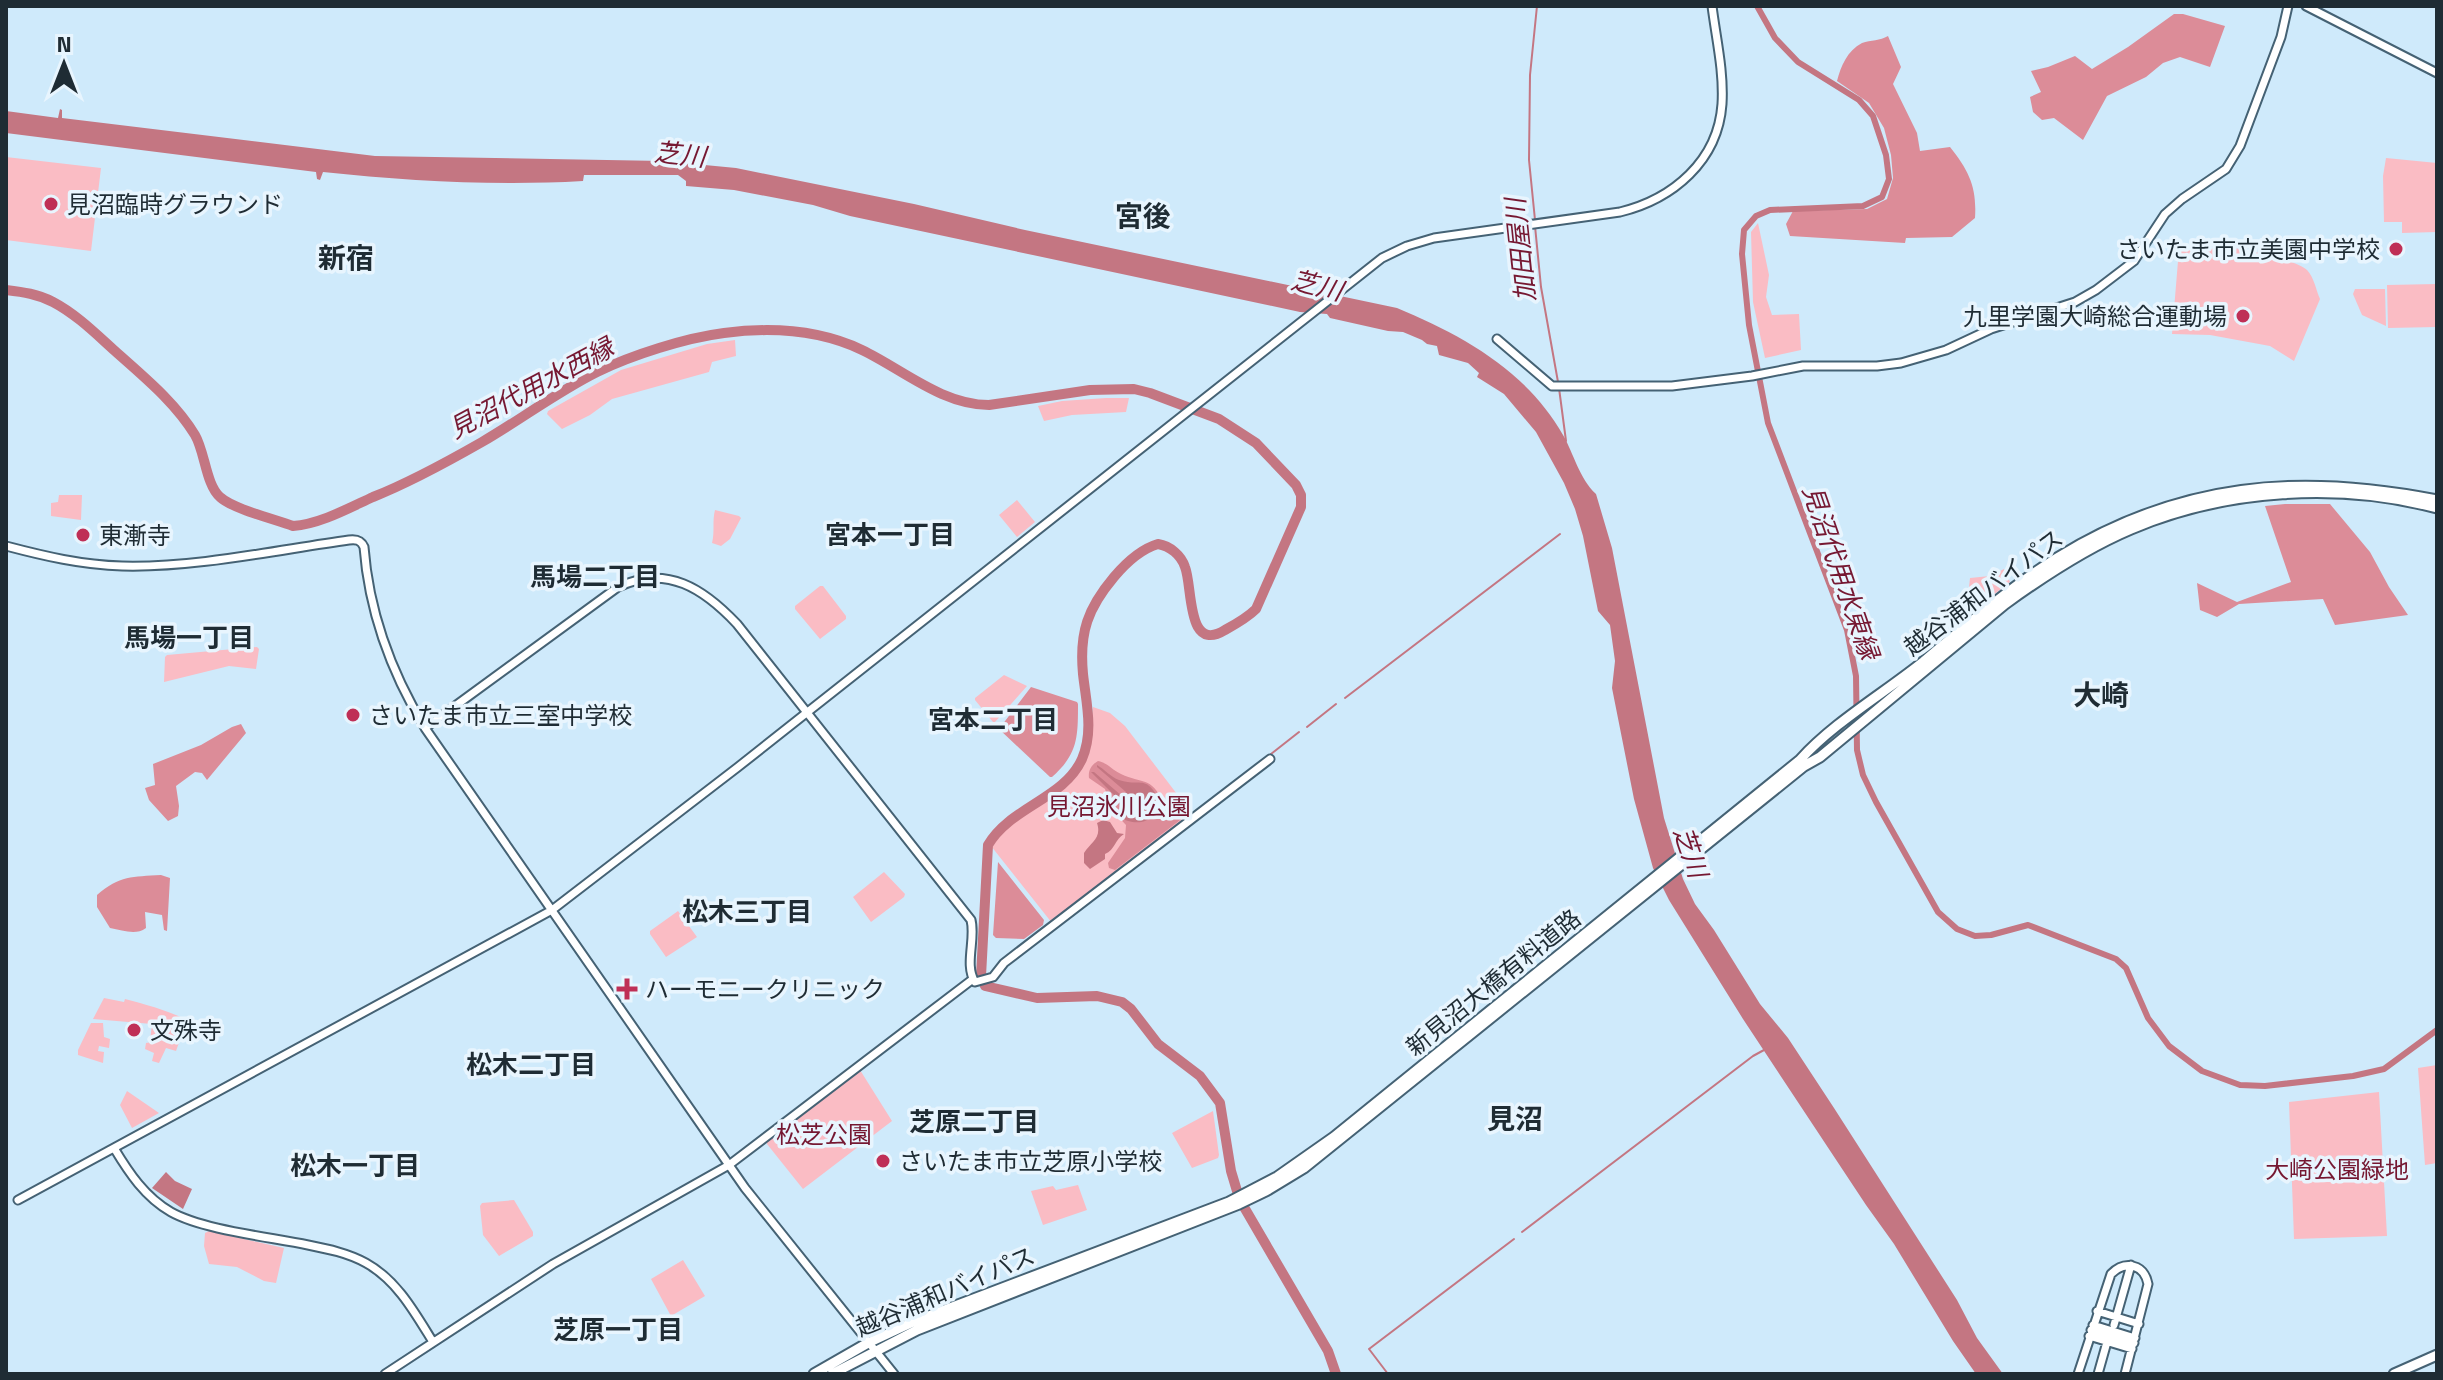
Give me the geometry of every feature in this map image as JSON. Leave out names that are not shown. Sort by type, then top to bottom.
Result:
[{"type":"highway","name":"越谷浦和バイパス","points":[[1886,696],[2011,591],[2056,559],[2087,541],[2161,509],[2257,488],[2310,485],[2368,488],[2437,500]]},
{"type":"highway","name":"越谷浦和バイパス","points":[[1886,696],[2033,583],[2092,548],[2165,516],[2232,500],[2301,493],[2391,498],[2437,508]]},
{"type":"highway","name":"新見沼大橋有料道路","points":[[1097,1256],[1229,1202],[1277,1177],[1313,1153],[1788,770],[1812,747],[1886,696]]},
{"type":"highway","name":"越谷浦和バイパス","points":[[814,1374],[946,1308],[1097,1256]]},
{"type":"highway","name":"越谷浦和バイパス","points":[[832,1374],[872,1346]]},
{"type":"highway","points":[[2394,1374],[2437,1355]]},
{"type":"street","points":[[18,1200],[552,910],[807,713],[1382,258],[1420,241],[1620,212],[1647,204],[1678,186],[1697,166],[1714,137],[1721,116],[1722,82],[1712,6]]},
{"type":"street","points":[[1497,339],[1558,386],[1672,386],[1803,366],[1877,366],[1918,360],[1991,329],[2075,302],[2110,281],[2134,261],[2165,214],[2226,169],[2240,146],[2281,37],[2288,6]]},
{"type":"street","points":[[2306,6],[2437,73]]},
{"type":"street","points":[[6,546],[88,564],[147,566],[356,539],[361,542],[371,599],[386,650],[425,728],[729,1165],[894,1374]]},
{"type":"street","points":[[425,728],[618,587],[655,578],[691,586],[737,624],[971,920],[970,975],[974,980]]},
{"type":"street","points":[[385,1374],[553,1264],[729,1165],[974,980],[987,979],[997,973],[1004,963],[1270,759]]},
{"type":"street","points":[[114,1148],[141,1187],[174,1213],[202,1223],[335,1251],[367,1263],[401,1293],[433,1342]]},
{"type":"street","points":[[2116,1321],[2131,1265]]},
{"type":"street","points":[[2079,1374],[2111,1274],[2119,1267],[2131,1265],[2141,1269],[2148,1284],[2125,1374]]},
{"type":"street","points":[[2097,1311],[2116,1321],[2139,1324]]},
{"type":"street","points":[[2091,1331],[2107,1342],[2134,1343]]},
{"type":"street","points":[[2091,1331],[2134,1343]]},
{"type":"street","points":[[2098,1374],[2107,1342]]},
{"type":"green space","points":[[2174,14],[2225,26],[2210,67],[2180,57],[2163,63],[2146,77],[2107,96],[2083,140],[2054,118],[2042,120],[2033,112],[2030,97],[2041,92],[2031,71],[2075,56],[2092,69]]},
{"type":"green space","points":[[1888,36],[1901,67],[1893,84],[1917,133],[1920,151],[1950,147],[1970,180],[1975,197],[1975,218],[1952,237],[1906,238],[1905,243],[1790,236],[1786,224],[1793,211],[1867,209],[1887,199],[1893,178],[1884,128],[1869,103],[1837,81],[1852,50],[1862,43]]},
{"type":"green space","name":"見沼臨時グラウンド","points":[[6,157],[101,168],[91,251],[6,240]]},
{"type":"green space","points":[[2386,158],[2437,163],[2437,232],[2402,233],[2402,222],[2384,222],[2383,176]]},
{"type":"green space","points":[[1758,223],[1769,275],[1766,297],[1772,315],[1799,314],[1801,350],[1765,358],[1753,302],[1751,232]]},
{"type":"green space","name":"九里学園大崎総合運動場","points":[[2221,247],[2279,258],[2301,266],[2309,273],[2320,299],[2294,361],[2270,346],[2210,335],[2172,334],[2179,249],[2200,251]]},
{"type":"green space","points":[[2437,284],[2437,327],[2388,328],[2387,285]]},
{"type":"green space","points":[[2355,289],[2385,289],[2386,326],[2362,315],[2353,294]]},
{"type":"green space","points":[[735,340],[736,356],[712,362],[709,372],[612,399],[590,415],[562,429],[547,414],[621,370],[707,344]]},
{"type":"green space","points":[[1129,398],[1126,412],[1072,415],[1044,421],[1038,406],[1062,401]]},
{"type":"green space","points":[[59,495],[82,495],[81,520],[51,516],[51,503],[58,502]]},
{"type":"green space","points":[[1017,500],[1035,522],[1017,537],[999,515]]},
{"type":"green space","points":[[2330,504],[2370,552],[2408,615],[2335,625],[2323,599],[2239,604],[2217,617],[2200,610],[2197,583],[2237,602],[2291,582],[2265,506]]},
{"type":"green space","points":[[715,510],[741,518],[730,539],[721,546],[712,543]]},
{"type":"green space","points":[[2004,569],[2010,582],[1966,616],[1960,609],[1960,598],[1968,596],[1970,578],[1990,576]]},
{"type":"green space","points":[[820,586],[846,619],[820,639],[795,606]]},
{"type":"green space","points":[[257,647],[256,669],[229,666],[164,682],[167,655]]},
{"type":"green space","points":[[1004,675],[1027,686],[993,722],[975,698]]},
{"type":"green space","points":[[1031,687],[1078,704],[1075,744],[1067,761],[1052,777],[999,729]]},
{"type":"green space","name":"見沼氷川公園","points":[[1093,707],[1110,713],[1125,726],[1193,815],[1052,923],[991,846],[1000,832],[1064,788],[1077,775],[1087,757]]},
{"type":"green space","points":[[241,724],[246,733],[207,780],[202,773],[195,772],[176,786],[178,816],[168,821],[149,800],[145,788],[155,785],[153,764],[201,745]]},
{"type":"green space","points":[[1098,761],[1121,774],[1150,784],[1163,802],[1182,808],[1188,814],[1115,870],[1109,868],[1108,863],[1125,838],[1126,825],[1111,809],[1105,789],[1089,778],[1090,768]]},
{"type":"green space","points":[[998,862],[1044,920],[1043,925],[1024,939],[996,938],[993,935]]},
{"type":"green space","points":[[884,872],[905,894],[871,922],[853,897]]},
{"type":"green space","points":[[161,875],[170,878],[167,931],[164,930],[162,915],[145,912],[146,928],[138,932],[110,928],[97,907],[97,895],[120,880]]},
{"type":"green space","points":[[678,911],[697,937],[666,957],[650,931]]},
{"type":"green space","points":[[104,998],[124,1002],[125,999],[187,1020],[176,1051],[166,1048],[159,1063],[152,1061],[154,1053],[145,1049],[146,1043],[152,1042],[152,1024],[93,1019]]},
{"type":"green space","points":[[91,1023],[103,1023],[104,1037],[110,1039],[109,1048],[99,1046],[98,1051],[104,1052],[103,1063],[78,1055]]},
{"type":"green space","points":[[2437,1065],[2437,1163],[2425,1165],[2418,1068]]},
{"type":"green space","name":"松芝公園","points":[[858,1070],[892,1121],[803,1189],[767,1141]]},
{"type":"green space","points":[[127,1091],[159,1113],[132,1128],[120,1105]]},
{"type":"green space","name":"大崎公園緑地","points":[[2379,1092],[2387,1236],[2294,1239],[2289,1102]]},
{"type":"green space","points":[[1213,1111],[1218,1158],[1192,1168],[1172,1133]]},
{"type":"green space","points":[[1078,1185],[1087,1210],[1043,1225],[1031,1191]]},
{"type":"green space","points":[[514,1200],[533,1236],[499,1256],[483,1235],[480,1206],[482,1203]]},
{"type":"green space","points":[[209,1231],[284,1248],[276,1283],[264,1281],[237,1267],[209,1264],[204,1246],[205,1233]]},
{"type":"green space","points":[[683,1260],[705,1296],[671,1316],[651,1279]]},
{"type":"shaded area","points":[[60,109],[62,118],[375,156],[663,161],[736,168],[1397,308],[1469,343],[1512,374],[1548,412],[1585,481],[1596,494],[1612,548],[1664,818],[1683,879],[1695,904],[1760,1004],[1788,1038],[1834,1108],[1957,1300],[1977,1338],[2003,1374],[1976,1374],[1894,1244],[1743,1019],[1669,900],[1653,868],[1634,799],[1612,688],[1615,661],[1610,625],[1598,611],[1575,509],[1536,432],[1504,394],[1477,377],[1479,373],[1468,363],[1439,355],[1437,346],[1403,332],[850,216],[813,205],[734,190],[686,186],[686,181],[678,175],[584,175],[583,181],[485,183],[323,172],[320,180],[316,172],[6,133],[6,111],[58,118]]},
{"type":"shaded area","points":[[1097,765],[1119,780],[1150,786],[1158,798],[1153,816],[1138,822],[1125,820],[1116,797],[1091,772],[1122,796],[1126,792]]},
{"type":"shaded area","points":[[1103,820],[1110,822],[1117,833],[1124,834],[1105,854],[1105,859],[1090,869],[1084,863],[1084,853],[1097,836],[1097,823]]},
{"type":"shaded area","points":[[166,1172],[175,1181],[192,1189],[183,1209],[152,1188]]},
{"type":"waterway","name":"加田屋川","points":[[1535,220],[1529,160],[1530,75],[1537,6]]},
{"type":"waterway","name":"見沼代用水東縁","points":[[1757,6],[1775,38],[1798,62],[1859,100],[1873,116],[1886,155],[1889,179],[1882,197],[1863,206],[1770,210],[1756,216],[1744,230],[1742,254],[1749,325],[1768,423],[1847,630],[1856,676],[1857,750],[1863,775],[1938,912],[1957,929],[1975,936],[2028,925],[2116,959],[2126,968],[2148,1018],[2169,1046],[2202,1071],[2240,1085],[2265,1086],[2353,1076],[2384,1069],[2437,1030]]},
{"type":"waterway","name":"加田屋川","points":[[1535,226],[1541,287],[1558,382]]},
{"type":"waterway","name":"見沼代用水西縁","points":[[6,290],[36,295],[61,307],[86,325],[158,390],[195,435],[212,485],[220,497],[244,510],[293,526],[334,515],[415,478],[611,366],[676,343],[741,331],[777,330],[812,334],[846,343],[939,393],[972,403],[989,405],[1090,390],[1134,389],[1219,419],[1256,443],[1296,485],[1301,495],[1301,507],[1256,609],[1225,630],[1212,635],[1203,633],[1193,615],[1181,559],[1167,547],[1158,544],[1134,558],[1105,588],[1087,621],[1082,645],[1088,727],[1082,759],[1063,784],[1009,821],[988,845],[981,976],[985,986],[1037,998],[1097,996],[1122,1002],[1131,1009],[1158,1044],[1200,1076],[1220,1103],[1237,1191]]},
{"type":"waterway","name":"加田屋川","points":[[1559,388],[1566,441]]},
{"type":"waterway","points":[[1345,698],[1560,534]]},
{"type":"waterway","points":[[1307,727],[1336,704]]},
{"type":"waterway","points":[[1271,754],[1299,732]]},
{"type":"waterway","points":[[1234,782],[1263,760]]},
{"type":"waterway","points":[[1522,1232],[1764,1050]]},
{"type":"waterway","name":"見沼代用水西縁","points":[[1244,1207],[1328,1351],[1336,1374]]},
{"type":"waterway","points":[[1388,1374],[1369,1349],[1514,1239]]},
{"type":"place","name":"見沼臨時グラウンド","points":[[51,204]]},
{"type":"place","name":"さいたま市立美園中学校","points":[[2396,249]]},
{"type":"place","name":"九里学園大崎総合運動場","points":[[2243,316]]},
{"type":"place","name":"東漸寺","points":[[83,535]]},
{"type":"place","name":"さいたま市立三室中学校","points":[[353,715]]},
{"type":"place","name":"ハーモニークリニック","points":[[627,989]]},
{"type":"place","name":"文殊寺","points":[[134,1030]]},
{"type":"place","name":"さいたま市立芝原小学校","points":[[883,1161]]},
{"type":"district","name":"宮後","points":[[1143,215]]},
{"type":"district","name":"新宿","points":[[346,257]]},
{"type":"district","name":"宮本一丁目","points":[[890,534]]},
{"type":"district","name":"馬場二丁目","points":[[595,576]]},
{"type":"district","name":"馬場一丁目","points":[[189,637]]},
{"type":"district","name":"大崎","points":[[2101,694]]},
{"type":"district","name":"宮本二丁目","points":[[993,719]]},
{"type":"district","name":"松木三丁目","points":[[747,911]]},
{"type":"district","name":"松木二丁目","points":[[531,1064]]},
{"type":"district","name":"見沼","points":[[1515,1118]]},
{"type":"district","name":"芝原二丁目","points":[[974,1121]]},
{"type":"district","name":"松木一丁目","points":[[355,1165]]},
{"type":"district","name":"芝原一丁目","points":[[618,1329]]},
{"type":"water label","name":"芝川","points":[[680,154]]},
{"type":"water label","name":"芝川","points":[[1317,285]]},
{"type":"water label","name":"芝川","points":[[1691,852]]}]
